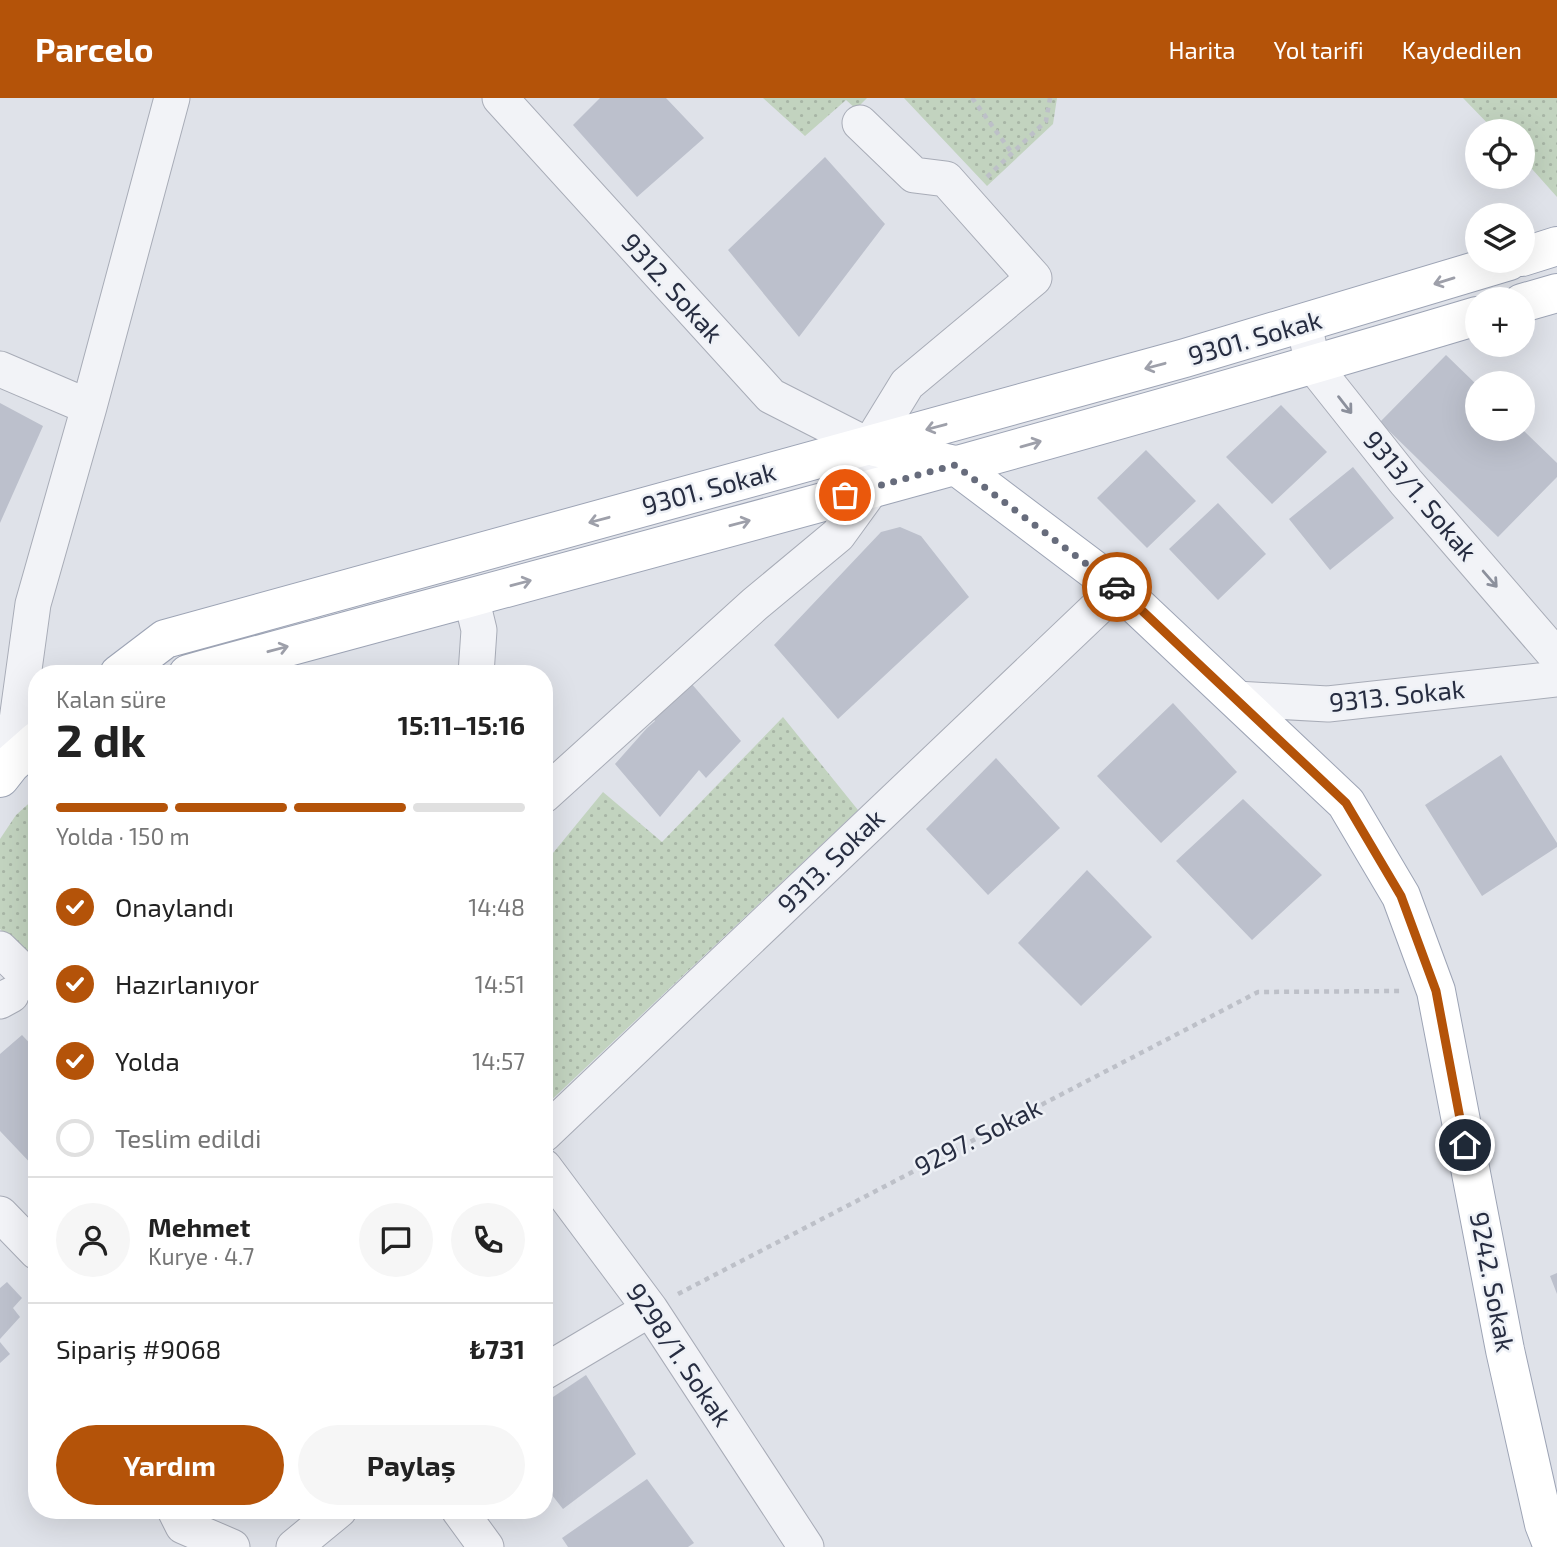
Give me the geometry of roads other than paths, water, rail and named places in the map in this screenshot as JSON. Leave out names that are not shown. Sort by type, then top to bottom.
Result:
[{"type":"main road","points":[[1535,253],[1557,246]]},
{"type":"main road","name":"9301. Sokak","points":[[144,665],[869,446],[1304,324],[1470,273]]},
{"type":"main road","points":[[1535,299],[1557,293]]},
{"type":"main road","name":"9301. Sokak","points":[[221,665],[955,465],[1314,365],[1465,320]]},
{"type":"main road","name":"9242. Sokak","points":[[869,446],[955,465],[1118,588],[1346,803],[1401,896],[1436,991],[1505,1350],[1551,1532]]},
{"type":"street","points":[[16,761],[33,604],[172,98]]},
{"type":"street","name":"9312. Sokak","points":[[500,98],[771,396],[869,446]]},
{"type":"street","points":[[553,787],[755,604],[838,535],[872,488],[869,446],[907,384],[1034,278],[946,179],[914,175],[860,123]]},
{"type":"street","name":"9313/1. Sokak","points":[[1304,324],[1314,365],[1406,482],[1557,657]]},
{"type":"street","points":[[0,369],[89,407]]},
{"type":"street","name":"9313. Sokak","points":[[553,1125],[1118,588]]},
{"type":"street","points":[[471,597],[479,630],[477,665]]},
{"type":"street","name":"9313. Sokak","points":[[1236,699],[1328,704],[1557,679]]},
{"type":"street","points":[[0,949],[16,994]]},
{"type":"street","name":"9298/1. Sokak","points":[[553,1179],[650,1309],[806,1547]]},
{"type":"street","points":[[0,1214],[28,1243]]},
{"type":"street","points":[[553,1367],[650,1309]]},
{"type":"street","points":[[180,1519],[183,1526],[232,1547]]},
{"type":"street","points":[[293,1547],[328,1519]]},
{"type":"street","points":[[465,1519],[486,1547]]}]
